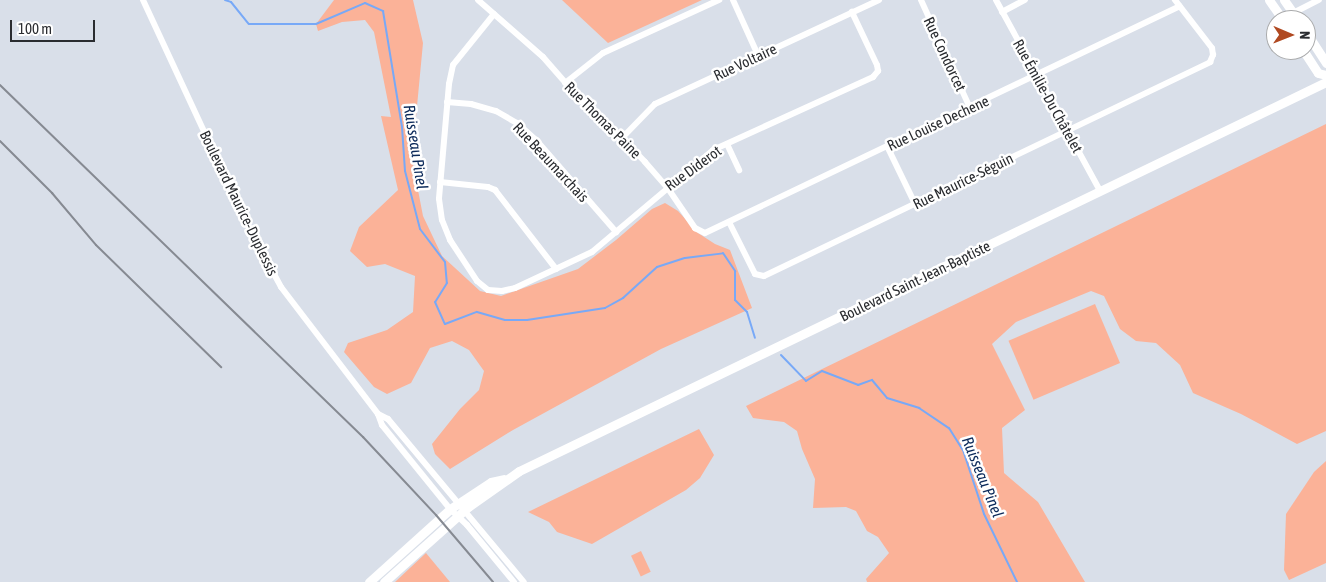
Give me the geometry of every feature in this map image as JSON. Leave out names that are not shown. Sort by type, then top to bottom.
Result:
[{"type":"main road","points":[[1316,48],[1326,63]]},
{"type":"main road","points":[[1309,60],[1318,74],[1326,75]]},
{"type":"main road","name":"Boulevard Saint-Jean-Baptiste","points":[[369,582],[491,482],[504,479],[1326,82]]},
{"type":"main road","name":"Boulevard Saint-Jean-Baptiste","points":[[384,582],[457,510]]},
{"type":"street","name":"Boulevard Maurice-Duplessis","points":[[143,0],[270,270],[305,321],[378,414],[388,419],[467,525],[514,582]]},
{"type":"street","name":"Rue Thomas Paine","points":[[478,0],[543,57],[592,113],[622,138],[667,187],[695,228]]},
{"type":"street","points":[[565,83],[603,53],[719,0]]},
{"type":"street","points":[[733,0],[758,56]]},
{"type":"street","name":"Rue Voltaire","points":[[622,138],[655,104],[879,0]]},
{"type":"street","name":"Rue Condorcet","points":[[921,0],[970,108]]},
{"type":"street","name":"Rue Émilie-Du Châtelet","points":[[996,0],[1100,191]]},
{"type":"street","points":[[1002,12],[1025,0]]},
{"type":"street","points":[[1175,0],[1180,6]]},
{"type":"street","points":[[1305,10],[1319,0]]},
{"type":"street","name":"Rue Louise Dechene","points":[[695,228],[701,232],[709,232],[1180,6]]},
{"type":"street","name":"Rue Maurice-Séguin","points":[[730,222],[755,274],[764,276],[1068,131],[1210,62],[1213,55],[1212,48],[1180,6]]},
{"type":"street","name":"Rue Diderot","points":[[440,182],[441,212],[450,240],[477,281],[488,290],[502,291],[515,288],[592,252],[713,150],[876,74],[877,65],[852,12]]},
{"type":"street","points":[[494,14],[453,65],[447,102],[440,182],[488,187],[495,190],[556,269]]},
{"type":"street","name":"Rue Beaumarchais","points":[[447,102],[471,104],[496,111],[517,123],[537,141],[616,232]]},
{"type":"street","points":[[727,144],[739,170]]},
{"type":"street","points":[[887,146],[915,204]]},
{"type":"street","name":"Boulevard Maurice-Duplessis","points":[[457,510],[524,582]]},
{"type":"shaded area","points":[[334,0],[413,0],[423,43],[412,159],[423,216],[442,256],[480,291],[501,296],[578,269],[652,209],[665,203],[678,211],[698,233],[715,244],[730,250],[752,308],[661,349],[513,430],[450,469],[435,454],[432,444],[460,409],[479,390],[484,371],[469,350],[452,341],[430,348],[411,383],[387,394],[374,387],[344,352],[348,343],[387,330],[413,312],[415,276],[385,264],[367,267],[350,251],[359,227],[398,190],[381,116],[391,117],[374,32],[365,20],[342,22],[318,31],[316,24]]},
{"type":"shaded area","points":[[562,0],[702,0],[608,43]]},
{"type":"shaded area","points":[[1326,124],[1326,431],[1297,444],[1241,414],[1193,393],[1180,365],[1156,343],[1136,341],[1120,329],[1104,296],[1091,291],[1016,322],[992,344],[1025,410],[1002,428],[1004,473],[1038,502],[1085,582],[867,582],[866,579],[889,553],[878,537],[867,531],[856,511],[846,507],[813,508],[815,479],[802,449],[797,431],[784,422],[753,418],[746,406]]},
{"type":"shaded area","points":[[1095,304],[1120,363],[1033,400],[1008,341]]},
{"type":"shaded area","points":[[699,429],[714,455],[700,478],[686,490],[592,544],[557,532],[549,522],[528,512]]},
{"type":"shaded area","points":[[1326,461],[1326,563],[1289,580],[1284,570],[1286,514],[1314,472]]},
{"type":"shaded area","points":[[641,551],[651,572],[641,576],[631,556]]},
{"type":"shaded area","points":[[426,553],[450,582],[395,582]]},
{"type":"waterway","name":"Ruisseau Pinel","points":[[225,0],[231,2],[249,24],[316,24],[365,3],[383,11],[402,127],[405,171],[420,229],[445,262],[447,283],[435,302],[445,324],[477,312],[505,320],[527,320],[605,308],[623,298],[657,267],[685,258],[723,253],[735,271],[735,300],[747,312],[755,338]]},
{"type":"waterway","name":"Ruisseau Pinel","points":[[781,355],[806,381],[822,371],[858,385],[872,380],[887,398],[919,408],[949,428],[963,450],[984,514],[1017,582]]},
{"type":"railway","points":[[0,85],[363,437],[436,515],[493,582]]},
{"type":"railway","points":[[0,141],[52,193],[96,245],[221,367]]}]
